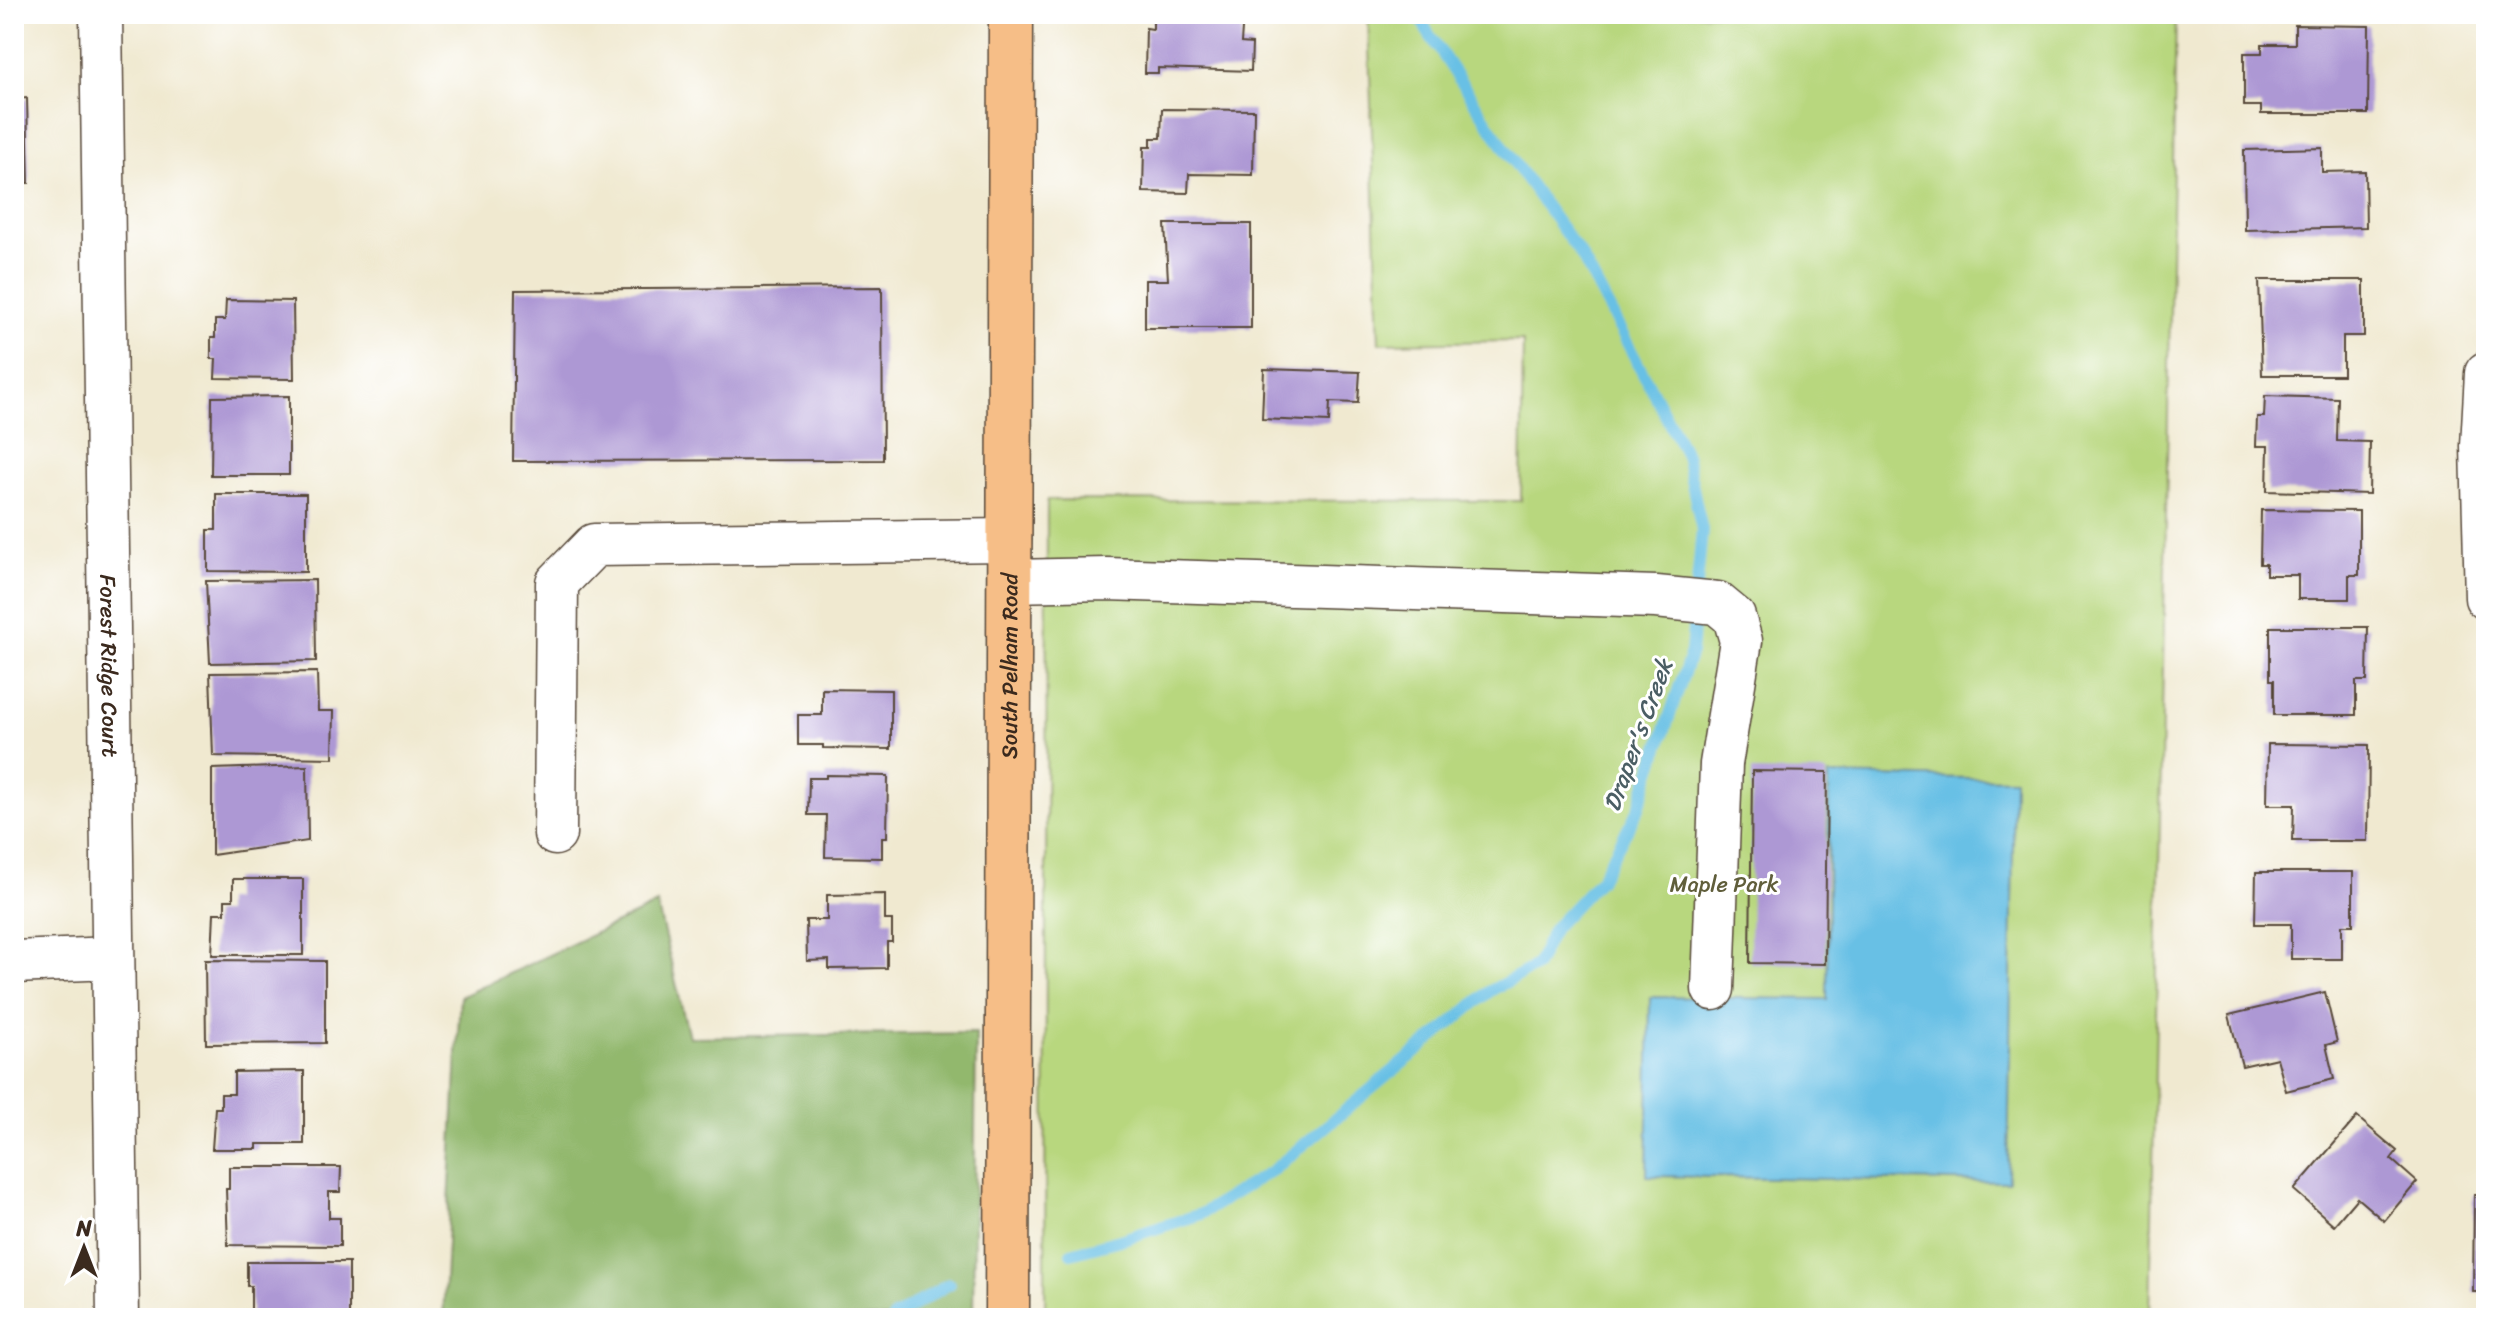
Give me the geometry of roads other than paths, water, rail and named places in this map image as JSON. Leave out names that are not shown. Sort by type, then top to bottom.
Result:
[{"type":"main road","name":"South Pelham Road","points":[[1007,1318],[1011,14]]},
{"type":"street","name":"Forest Ridge Court","points":[[101,14],[118,1318]]},
{"type":"street","points":[[2486,373],[2482,446],[2486,598]]},
{"type":"street","points":[[555,834],[557,583],[594,545],[1010,561],[1107,579],[1656,597],[1717,603],[1734,617],[1741,641],[1721,764],[1730,840],[1728,925],[1713,989]]},
{"type":"street","points":[[14,962],[112,958]]},
{"type":"water","points":[[1829,775],[2014,779],[2008,1182],[1647,1176],[1650,997],[1827,999]]},
{"type":"waterway","name":"Draper's Creek","points":[[1071,1253],[1201,1214],[1273,1170],[1490,991],[1536,966],[1554,928],[1601,878],[1638,810],[1691,652],[1702,530],[1686,455],[1581,255],[1516,165],[1427,31],[1419,14]]},
{"type":"waterway","name":"Draper's Creek","points":[[893,1318],[949,1284]]},
{"type":"park label","name":"Maple Park","points":[[1724,884]]}]
